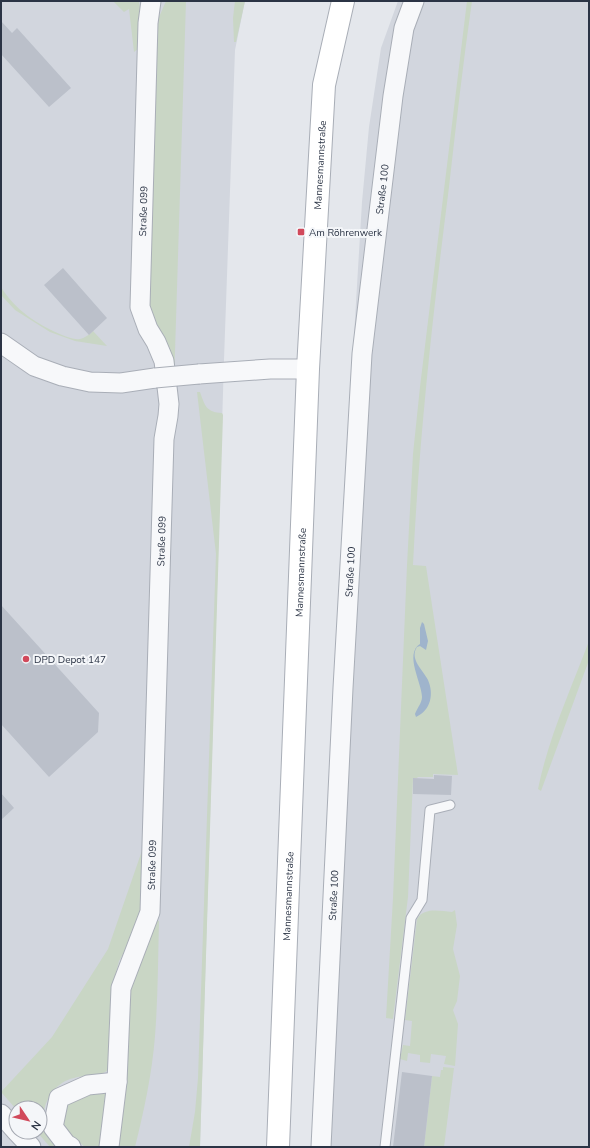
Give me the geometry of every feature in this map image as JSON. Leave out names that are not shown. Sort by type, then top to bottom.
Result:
[{"type":"main road","name":"Mannesmannstraße","points":[[278,1147],[308,369],[324,85],[343,1]]},
{"type":"street","name":"Straße 099","points":[[109,1147],[117,1082],[121,988],[150,912],[164,447],[169,404],[164,361],[156,342],[148,329],[140,307],[148,31],[151,1]]},
{"type":"street","name":"Straße 100","points":[[322,1147],[343,688],[362,354],[393,96],[404,28],[414,1]]},
{"type":"street","points":[[1,343],[34,366],[62,376],[90,382],[121,383],[199,374],[270,369],[308,369]]},
{"type":"street","points":[[71,1147],[66,1144],[53,1127],[59,1098],[88,1085],[117,1082]]},
{"type":"street","points":[[1,1114],[8,1121]]},
{"type":"lane","points":[[385,1147],[411,918],[422,900],[430,810],[450,805]]},
{"type":"shaded area","points":[[1,1],[245,1],[235,50],[200,1147],[1,1147]]},
{"type":"shaded area","points":[[398,1],[589,1],[589,1147],[314,1147],[351,386],[362,202],[369,127],[381,48]]},
{"type":"green space","points":[[113,1],[139,1],[141,13],[139,45],[138,49],[134,52],[129,9],[124,12]]},
{"type":"green space","points":[[166,1],[186,1],[173,416],[148,302],[157,32],[159,17]]},
{"type":"green space","points":[[235,1],[245,1],[236,42],[234,42],[233,18]]},
{"type":"green space","points":[[467,1],[472,1],[432,328],[419,470],[413,565],[426,566],[458,775],[433,774],[433,777],[413,778],[408,897],[393,1019],[386,1018],[393,898],[413,454]]},
{"type":"green space","points":[[1,287],[20,310],[44,327],[76,339],[84,338],[93,331],[107,346],[75,341],[50,332],[15,310],[1,295]]},
{"type":"green space","points":[[197,392],[200,392],[205,405],[209,410],[222,413],[223,415],[200,1147],[189,1147],[195,1112],[198,1078],[216,554]]},
{"type":"green space","points":[[589,641],[589,660],[541,791],[538,789],[542,770],[560,714]]},
{"type":"green space","points":[[146,839],[144,911],[129,950],[123,954],[119,961],[113,985],[111,1067],[107,1071],[98,1075],[67,1080],[54,1090],[48,1100],[8,1100],[1,1092],[52,1037],[108,949]]},
{"type":"green space","points":[[455,910],[457,925],[453,949],[460,976],[457,1001],[453,1010],[458,1024],[455,1066],[444,1064],[446,1056],[431,1054],[430,1063],[420,1062],[420,1055],[408,1053],[407,1061],[400,1059],[403,1045],[410,1046],[412,1021],[405,1020],[417,919],[420,915],[428,911],[452,912]]},
{"type":"green space","points":[[156,920],[159,921],[157,1007],[154,1050],[150,1078],[135,1147],[118,1147],[128,992]]},
{"type":"green space","points":[[443,1067],[454,1068],[444,1147],[424,1147],[432,1076],[440,1077]]},
{"type":"green space","points":[[110,1089],[102,1144],[97,1147],[85,1147],[68,1132],[65,1127],[62,1117],[64,1108],[69,1099]]},
{"type":"green space","points":[[48,1131],[58,1147],[50,1147],[44,1140],[48,1140]]},
{"type":"water","points":[[422,622],[424,624],[428,641],[426,650],[420,646],[417,647],[420,644],[420,628]]},
{"type":"water","points":[[417,647],[415,651],[416,660],[428,680],[431,696],[428,706],[416,717],[415,714],[422,697],[414,661],[415,649]]},
{"type":"building","points":[[1,21],[12,33],[17,28],[71,88],[49,107],[1,54]]},
{"type":"building","points":[[63,268],[107,318],[89,335],[44,285]]},
{"type":"building","name":"DPD Depot 147","points":[[1,605],[99,713],[98,732],[49,777],[1,724]]},
{"type":"building","points":[[434,775],[452,776],[451,795],[413,794],[413,778],[434,779]]},
{"type":"building","points":[[1,793],[14,808],[1,820]]},
{"type":"building","points":[[402,1072],[432,1076],[424,1147],[393,1147]]},
{"type":"place","name":"Am Röhrenwerk","points":[[301,232]]},
{"type":"place","name":"DPD Depot 147","points":[[26,659]]}]
